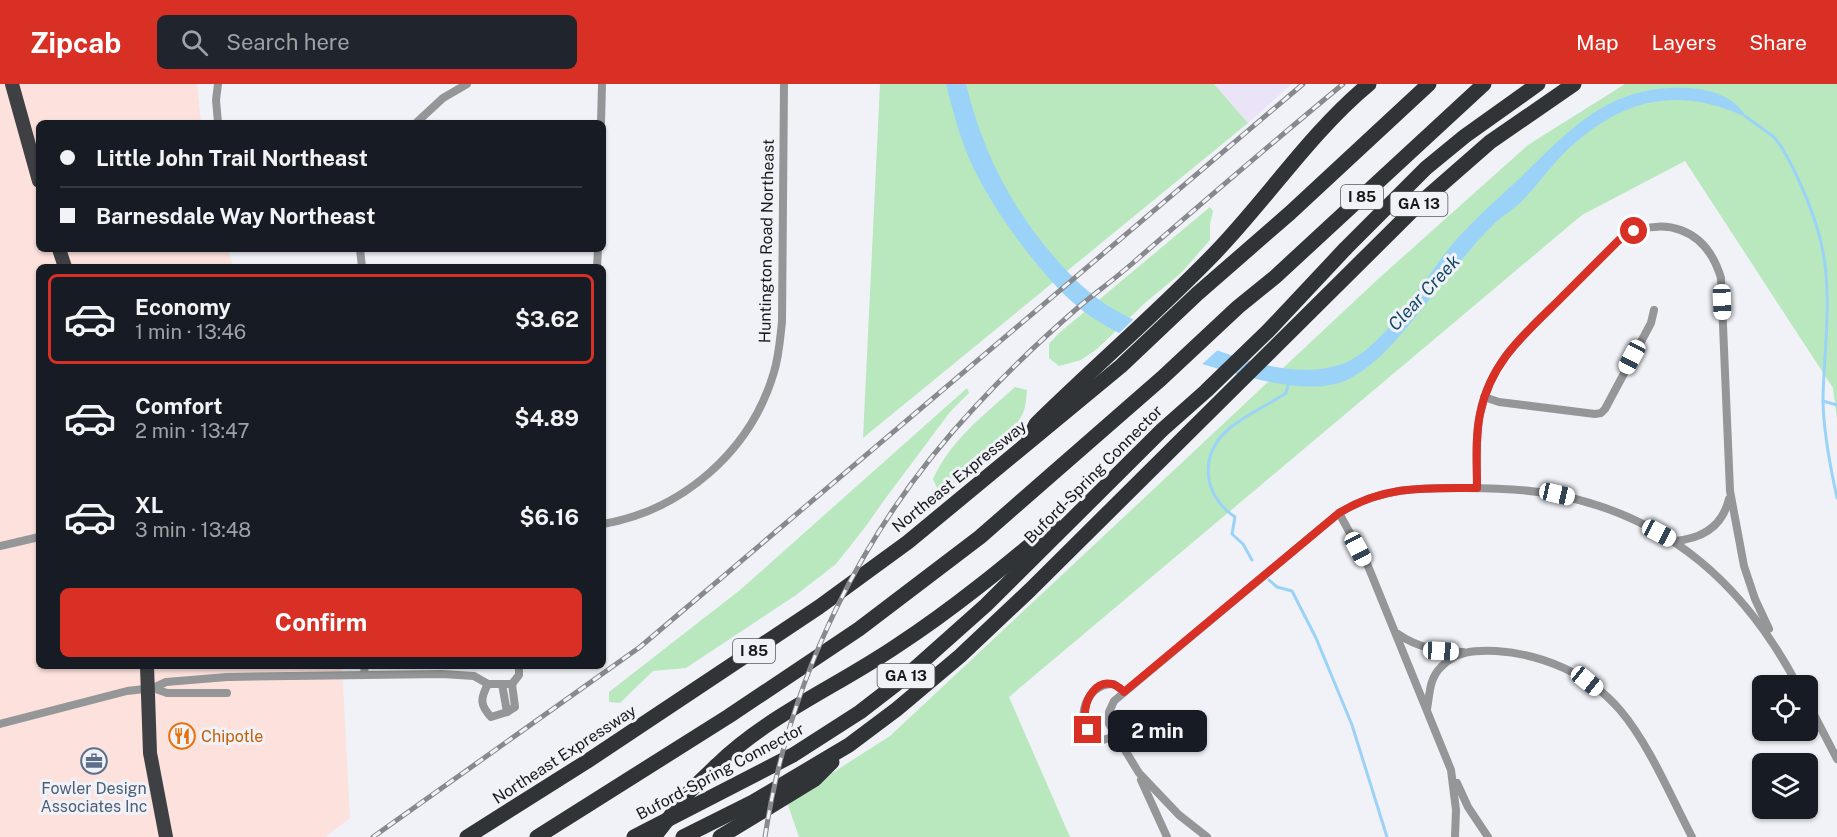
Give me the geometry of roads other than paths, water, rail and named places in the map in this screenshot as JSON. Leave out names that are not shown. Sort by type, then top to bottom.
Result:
[{"type":"highway","points":[[12,84],[36,170]]},
{"type":"highway","points":[[1026,445],[1036,424],[1179,289],[1245,220],[1317,134],[1369,84]]},
{"type":"highway","name":"Northeast Expressway","points":[[467,837],[586,762],[819,607],[908,542],[1121,366],[1429,84]]},
{"type":"highway","name":"I 85","points":[[537,837],[729,716],[859,629],[980,537],[1162,378],[1238,307],[1275,277],[1484,84]]},
{"type":"highway","name":"Buford-Spring Connector","points":[[634,837],[763,771],[831,732],[933,654],[986,605],[1162,430],[1268,331],[1426,168],[1465,136],[1538,84]]},
{"type":"highway","name":"GA 13","points":[[682,837],[753,802],[849,745],[897,709],[960,656],[1030,590],[1418,205],[1490,142],[1574,84]]},
{"type":"highway","points":[[654,837],[690,791],[752,734],[898,646],[1019,555],[1135,458]]},
{"type":"highway","points":[[147,669],[150,688],[150,753],[166,837]]},
{"type":"highway","points":[[720,837],[815,779],[849,745]]},
{"type":"street","points":[[218,84],[216,100],[218,120]]},
{"type":"street","points":[[419,120],[443,98],[467,84]]},
{"type":"street","points":[[601,120],[602,84]]},
{"type":"street","name":"Huntington Road Northeast","points":[[606,523],[646,513],[698,484],[739,442],[768,390],[778,355],[782,322],[784,84]]},
{"type":"street","points":[[1477,488],[1477,434],[1484,397],[1497,369],[1514,345],[1619,240],[1634,231],[1650,227],[1667,226],[1683,231],[1696,238],[1708,250],[1717,263],[1721,278],[1731,493],[1736,532],[1744,566],[1772,640]]},
{"type":"street","points":[[1484,397],[1499,402],[1601,413],[1651,323],[1654,310]]},
{"type":"street","points":[[1207,837],[1179,815],[1139,773],[1114,736],[1109,724],[1109,712],[1114,701],[1339,513],[1365,499],[1394,490],[1477,488],[1528,490],[1579,500],[1629,517],[1674,541],[1728,586],[1752,612],[1772,640],[1792,675]]},
{"type":"street","points":[[1674,541],[1695,539],[1713,529],[1725,513],[1731,493]]},
{"type":"street","points":[[1339,513],[1368,566],[1468,807],[1488,837]]},
{"type":"street","points":[[0,546],[36,538]]},
{"type":"street","points":[[1397,633],[1421,646],[1441,651],[1513,652],[1552,662],[1587,681],[1609,699],[1630,724],[1692,837]]},
{"type":"street","points":[[1427,709],[1429,688],[1436,673],[1448,661],[1463,652]]},
{"type":"street","points":[[0,724],[127,691],[150,688],[166,682],[227,677],[329,677],[365,671],[441,670],[474,676],[488,684],[507,684],[519,675],[519,669]]},
{"type":"street","points":[[488,684],[481,696],[482,707],[491,717],[507,712],[507,684]]},
{"type":"street","points":[[1114,736],[1103,740],[1092,736],[1084,723],[1084,708],[1090,694],[1102,685],[1114,684],[1124,692]]},
{"type":"street","points":[[150,688],[167,693],[227,693]]},
{"type":"street","points":[[1818,722],[1837,759]]},
{"type":"street","points":[[1451,770],[1456,810],[1455,837]]},
{"type":"street","points":[[1139,773],[1167,837]]},
{"type":"water","name":"Clear Creek","points":[[946,84],[966,84],[980,132],[1012,199],[1056,259],[1095,297],[1136,321],[1179,338],[1253,362],[1302,370],[1334,366],[1349,361],[1375,342],[1470,225],[1557,142],[1594,113],[1636,93],[1689,88],[1722,95],[1736,104],[1746,117],[1695,101],[1671,100],[1648,103],[1626,110],[1604,121],[1562,155],[1524,199],[1483,235],[1383,354],[1349,379],[1337,384],[1308,387],[1247,376],[1159,350],[1106,326],[1075,304],[1027,252],[986,192],[963,142]]},
{"type":"waterway","points":[[1745,116],[1774,137],[1781,146],[1806,197],[1820,239],[1827,288],[1823,410],[1827,448],[1837,498]]},
{"type":"waterway","points":[[1252,560],[1243,544],[1232,534],[1235,517],[1224,508],[1211,486],[1208,474],[1209,461],[1220,437],[1238,422],[1286,393],[1289,381]]},
{"type":"waterway","points":[[1823,401],[1837,405]]},
{"type":"waterway","points":[[1269,580],[1277,587],[1292,591],[1316,638],[1352,725],[1387,837]]},
{"type":"railway","points":[[373,837],[640,647],[1303,84]]},
{"type":"railway","points":[[765,837],[776,777],[792,719],[837,606],[866,553],[899,501],[935,453],[1013,367],[1053,329],[1128,268],[1343,84]]},
{"type":"place","name":"Chipotle","points":[[182,736]]},
{"type":"place","name":"Fowler Design Associates Inc","points":[[94,761]]}]
